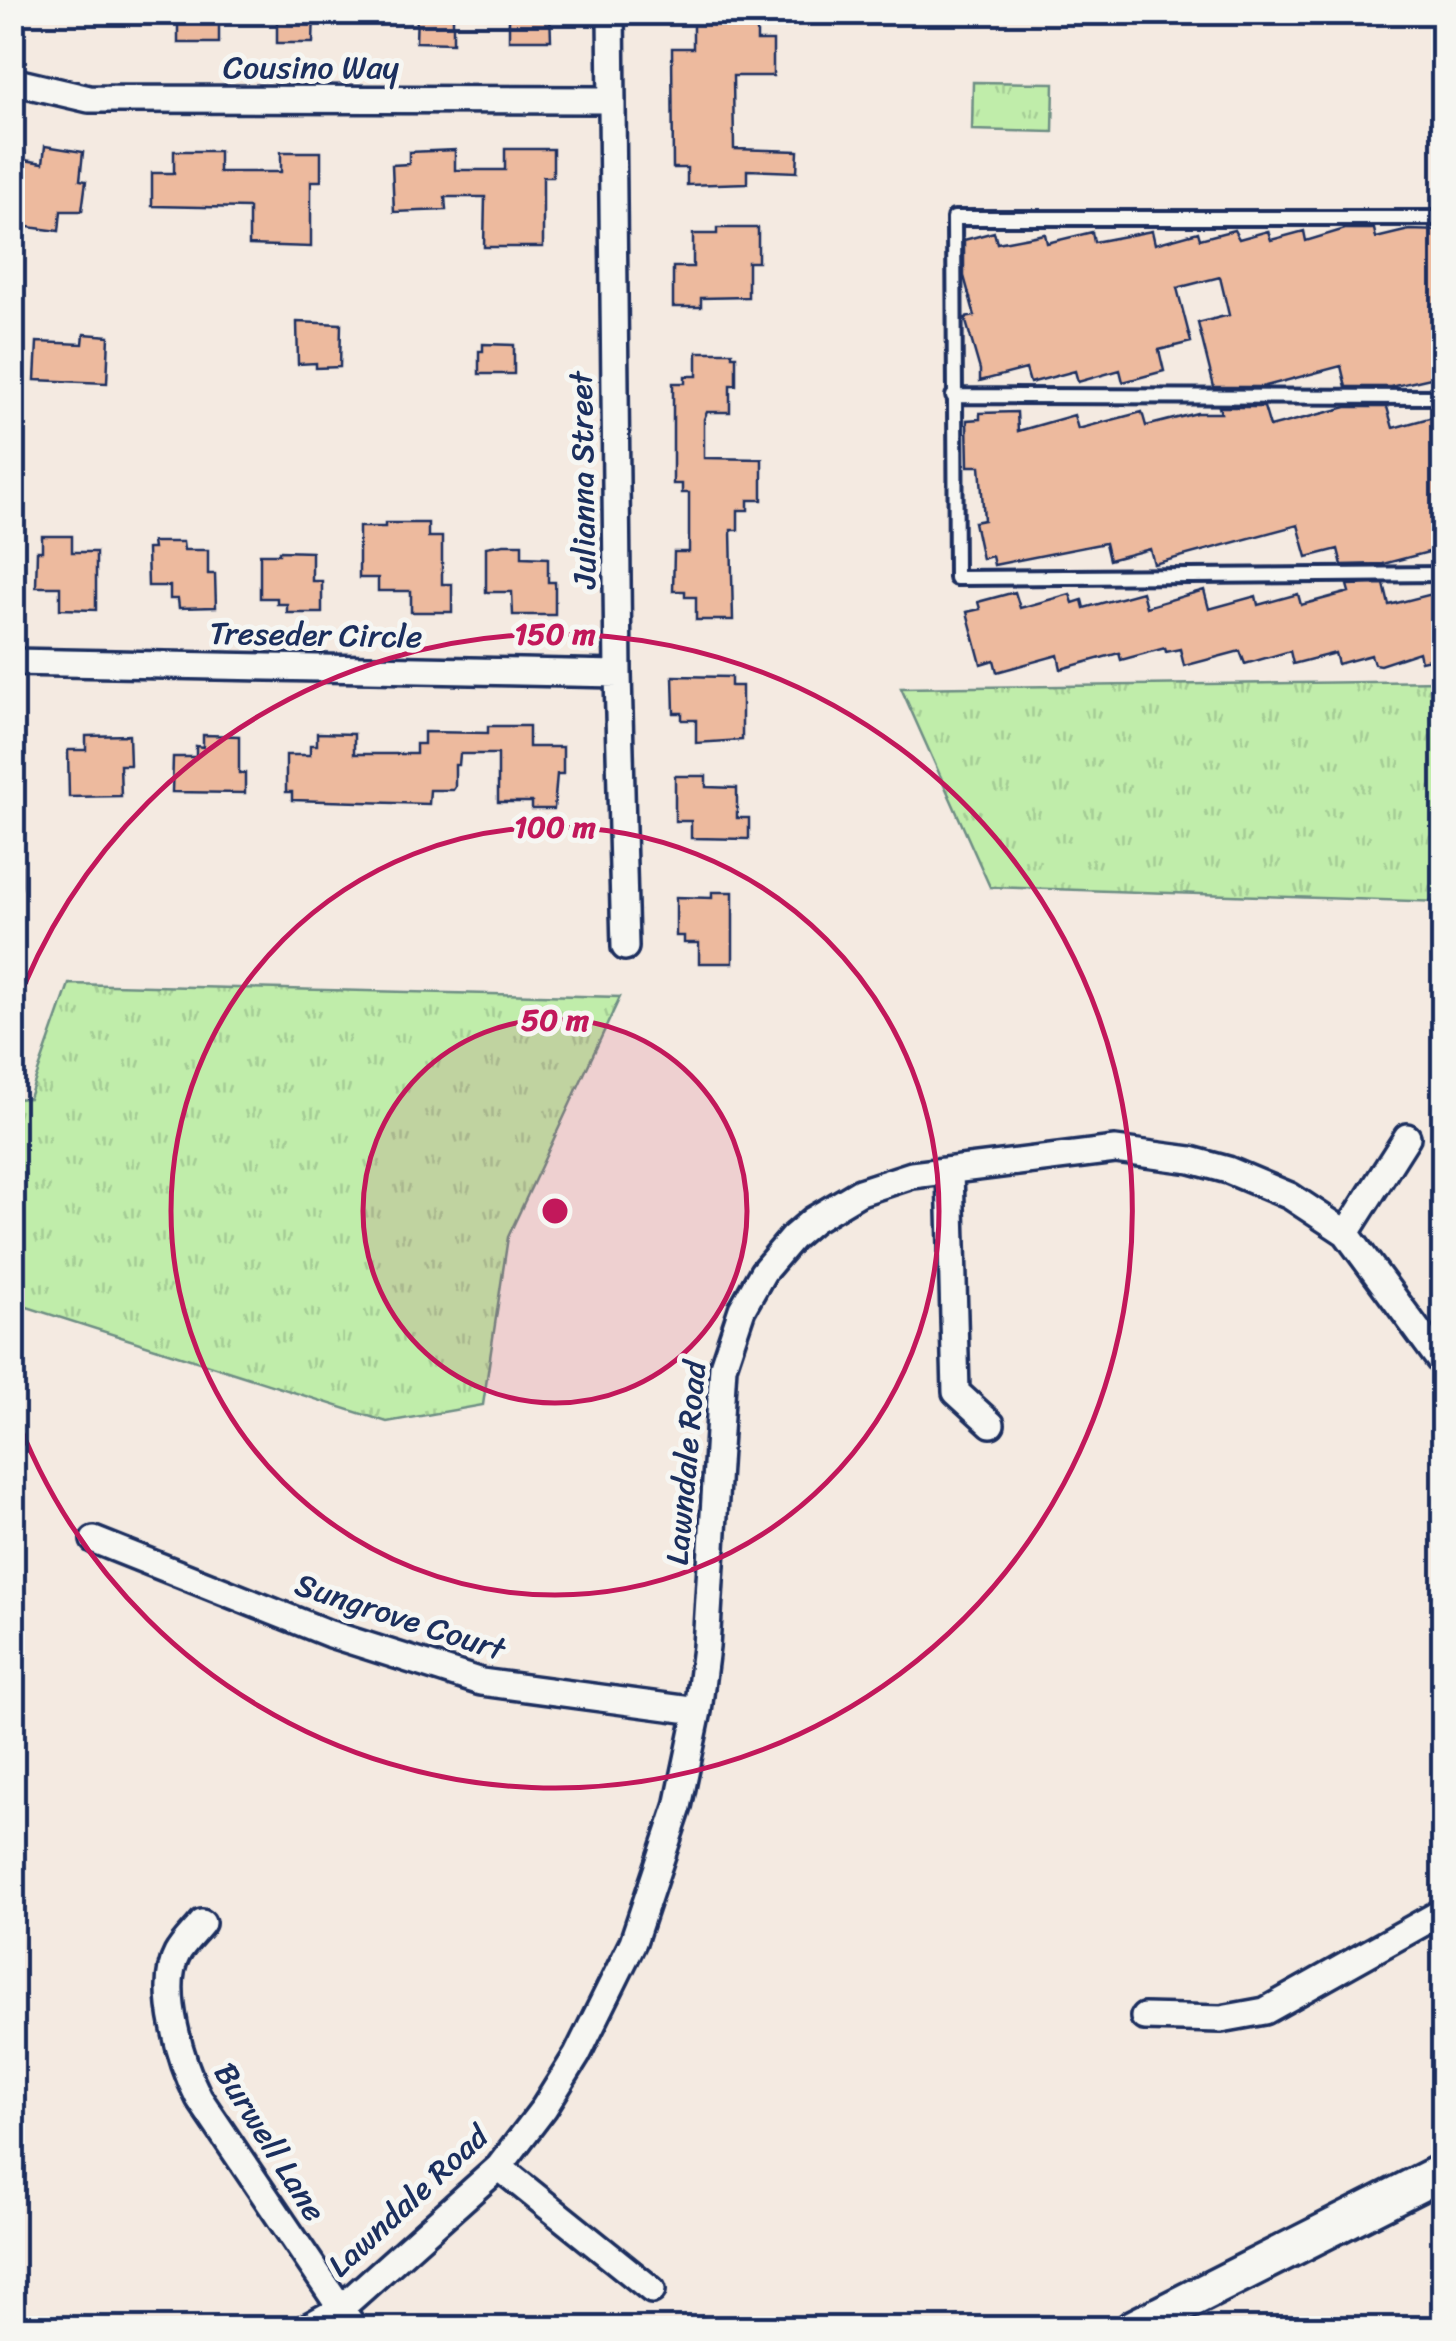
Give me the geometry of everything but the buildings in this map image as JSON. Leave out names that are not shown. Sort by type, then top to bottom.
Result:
[{"type":"main road","points":[[1134,2328],[1444,2172]]},
{"type":"street","name":"Julianna Street","points":[[611,12],[625,947]]},
{"type":"street","name":"Cousino Way","points":[[12,81],[89,99],[612,100]]},
{"type":"street","name":"Treseder Circle","points":[[12,662],[618,674]]},
{"type":"street","points":[[1346,1233],[1407,1137]]},
{"type":"street","name":"Lawndale Road","points":[[306,2328],[347,2319],[500,2167],[577,2055],[633,1942],[678,1807],[698,1711],[706,1648],[718,1395],[723,1366],[742,1309],[773,1259],[792,1238],[835,1205],[885,1182],[1115,1150],[1191,1160],[1290,1196],[1346,1233],[1444,1366]]},
{"type":"street","points":[[950,1171],[956,1392],[991,1424]]},
{"type":"street","name":"Sungrove Court","points":[[94,1540],[330,1634],[481,1682],[698,1711]]},
{"type":"street","points":[[1144,2016],[1221,2019],[1265,2011],[1444,1911]]},
{"type":"street","name":"Burwell Lane","points":[[202,1923],[175,1957],[172,1977],[173,2018],[186,2073],[198,2098],[347,2319]]},
{"type":"street","points":[[500,2167],[652,2290]]},
{"type":"lane","points":[[1444,218],[954,218],[952,396],[956,578],[1444,574]]},
{"type":"lane","points":[[952,396],[1444,397]]},
{"type":"lane","points":[[12,795],[12,886]]},
{"type":"green space","points":[[973,82],[1054,83],[1053,132],[972,130]]},
{"type":"green space","points":[[1443,681],[1443,902],[990,887],[901,688]]},
{"type":"green space","points":[[69,984],[620,997],[508,1237],[483,1405],[387,1422],[21,1305],[13,1308],[13,1099],[29,1098]]}]
